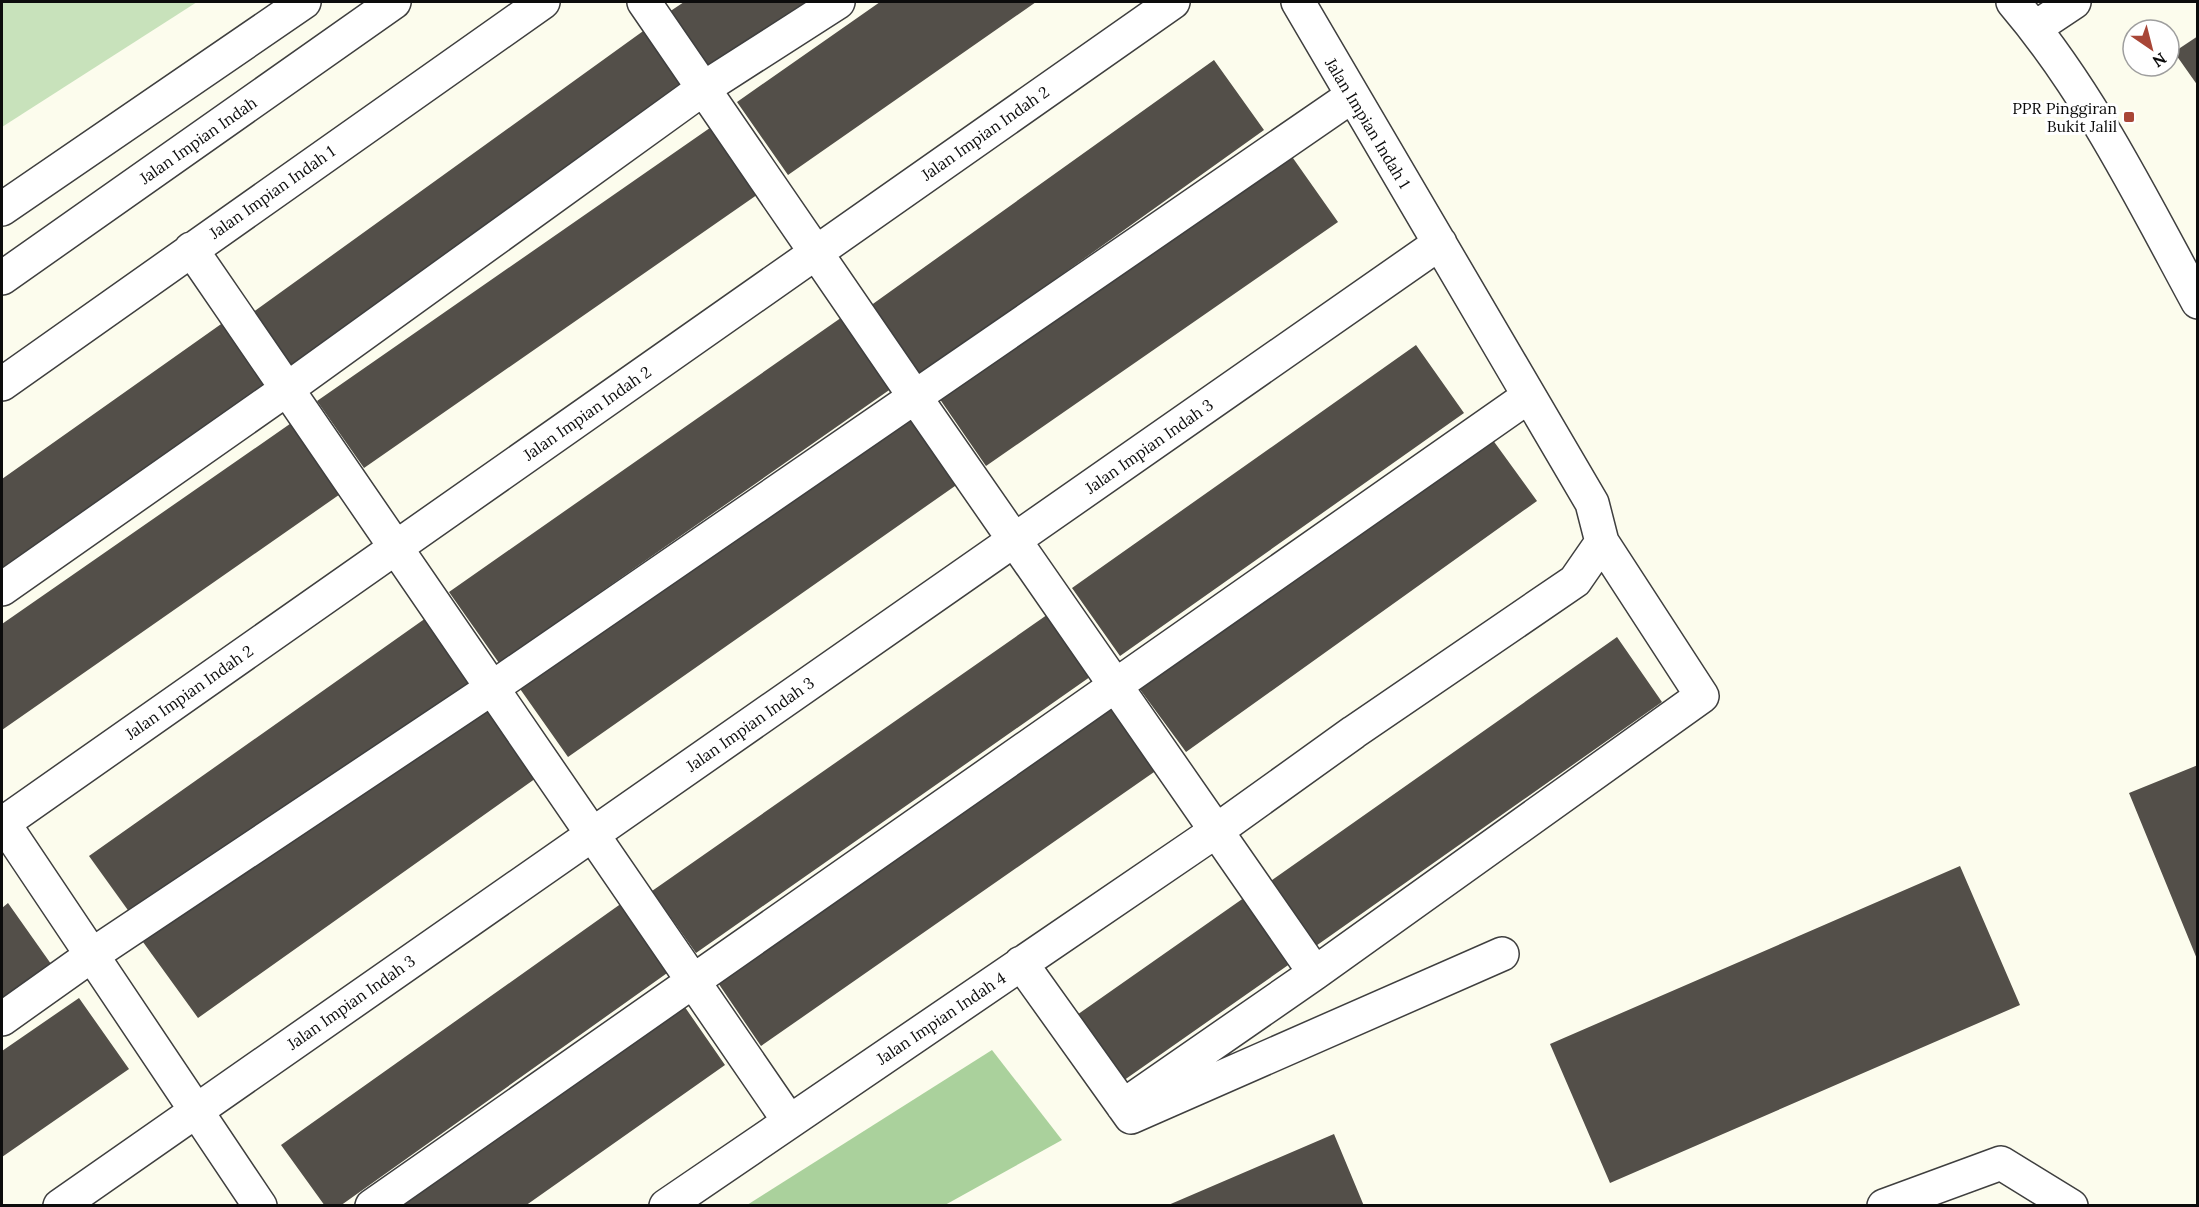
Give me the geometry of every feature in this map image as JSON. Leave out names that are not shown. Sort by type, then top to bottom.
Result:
[{"type":"street","points":[[2,209],[304,2]]},
{"type":"street","name":"Jalan Impian Indah","points":[[2,278],[394,2]]},
{"type":"street","name":"Jalan Impian Indah 1","points":[[2,384],[543,2]]},
{"type":"street","points":[[644,2],[1315,973],[1123,1106]]},
{"type":"street","points":[[2,589],[287,389],[704,88],[838,2]]},
{"type":"street","name":"Jalan Impian Indah 2","points":[[2,823],[1173,2]]},
{"type":"street","name":"Jalan Impian Indah 1","points":[[1298,2],[1592,503],[1602,542],[1702,696],[1315,973]]},
{"type":"street","points":[[2013,2],[2035,28],[2106,133],[2198,302]]},
{"type":"street","points":[[2035,28],[2074,2]]},
{"type":"street","points":[[2,1019],[92,955],[492,688],[1352,96]]},
{"type":"street","name":"Jalan Impian Indah 3","points":[[60,1206],[1440,243]]},
{"type":"street","points":[[191,249],[789,1121]]},
{"type":"street","points":[[372,1206],[1529,396]]},
{"type":"street","name":"Jalan Impian Indah 4","points":[[666,1206],[1215,831],[1354,732],[1575,581],[1602,542]]},
{"type":"street","points":[[2,823],[260,1206]]},
{"type":"street","points":[[1021,963],[1131,1117],[1502,954]]},
{"type":"street","points":[[1884,1206],[2001,1163],[2071,1206]]},
{"type":"green space","points":[[2,2],[197,2],[2,127]]},
{"type":"green space","points":[[992,1050],[1062,1140],[945,1205],[747,1205]]},
{"type":"building","points":[[684,2],[825,2],[710,79],[666,14]]},
{"type":"building","points":[[880,2],[1036,2],[788,175],[737,102]]},
{"type":"building","points":[[646,29],[691,92],[297,375],[252,313]]},
{"type":"building","points":[[2198,36],[2198,86],[2181,62],[2181,47]]},
{"type":"building","points":[[1214,60],[1264,130],[920,376],[870,306]]},
{"type":"building","points":[[717,123],[764,190],[364,468],[317,401]]},
{"type":"building","points":[[1288,151],[1338,222],[986,466],[937,395]]},
{"type":"building","points":[[845,315],[895,386],[499,663],[449,592]]},
{"type":"building","points":[[224,322],[271,389],[2,579],[2,479]]},
{"type":"building","points":[[1416,345],[1464,413],[1120,656],[1072,588]]},
{"type":"building","points":[[915,409],[965,479],[568,757],[518,686]]},
{"type":"building","points":[[297,419],[346,490],[2,730],[2,624]]},
{"type":"building","points":[[1487,432],[1537,501],[1186,752],[1136,684]]},
{"type":"building","points":[[1054,610],[1097,672],[696,953],[652,891]]},
{"type":"building","points":[[433,613],[479,677],[135,920],[89,856]]},
{"type":"building","points":[[1617,637],[1662,702],[1313,948],[1268,883]]},
{"type":"building","points":[[492,694],[546,771],[198,1018],[143,942]]},
{"type":"building","points":[[1120,695],[1167,763],[761,1046],[714,977]]},
{"type":"building","points":[[2198,765],[2198,959],[2197,959],[2129,793]]},
{"type":"building","points":[[1960,866],[2020,1005],[1610,1183],[1550,1044]]},
{"type":"building","points":[[1248,895],[1294,961],[1120,1083],[1074,1017]]},
{"type":"building","points":[[629,898],[677,966],[340,1206],[325,1206],[281,1145]]},
{"type":"building","points":[[8,903],[56,971],[2,1009],[2,908]]},
{"type":"building","points":[[79,998],[129,1069],[2,1157],[2,1051]]},
{"type":"building","points":[[680,1000],[725,1065],[525,1206],[387,1206]]},
{"type":"building","points":[[1334,1134],[1364,1206],[1166,1206]]},
{"type":"place","name":"PPR Pinggiran Bukit Jalil","points":[[2129,117]]}]
